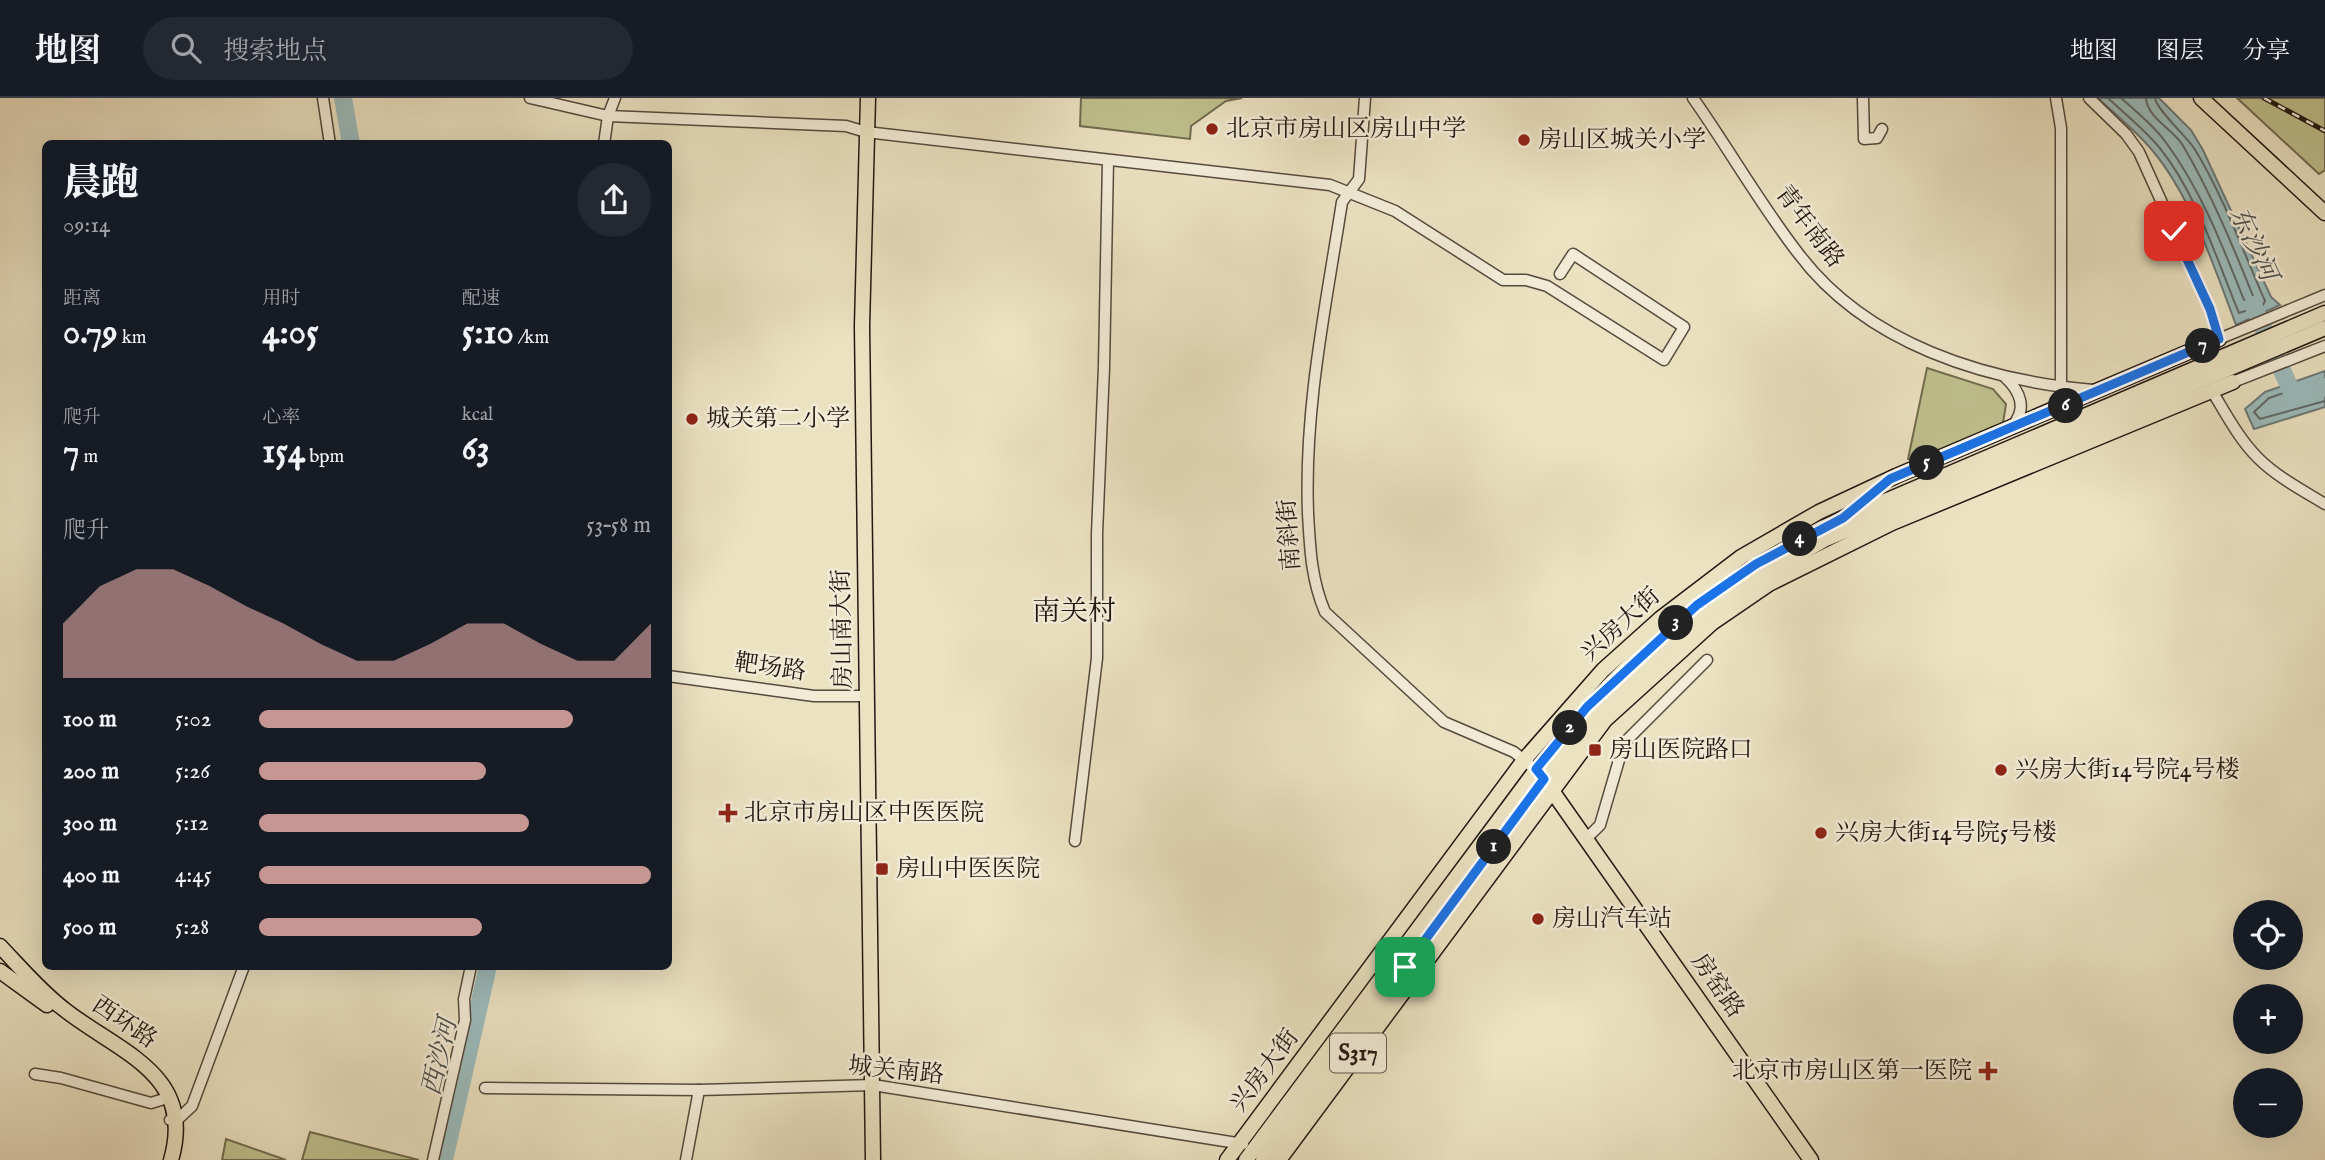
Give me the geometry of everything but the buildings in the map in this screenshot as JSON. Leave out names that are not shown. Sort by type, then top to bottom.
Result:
[{"type":"main road","name":"房山南大街","points":[[868,98],[862,326],[873,1160]]},
{"type":"main road","points":[[2200,98],[2325,212]]},
{"type":"main road","points":[[2211,391],[2227,369],[2316,317]]},
{"type":"main road","name":"兴房大街","points":[[1227,1160],[1524,760],[1592,681],[1681,601],[1741,557],[1819,512],[1890,479],[2219,339]]},
{"type":"main road","name":"兴房大街","points":[[1260,1153],[1544,780],[1626,677],[1664,634],[1697,605],[1756,564],[1843,518],[2154,385],[2227,369]]},
{"type":"main road","name":"兴房大街","points":[[1626,677],[1702,616],[1761,576],[1826,539],[2227,369]]},
{"type":"main road","points":[[2101,391],[2154,385]]},
{"type":"main road","name":"S317","points":[[1279,1160],[1473,896],[1544,780],[1605,720],[1712,623],[1769,584],[1900,519],[2211,391]]},
{"type":"main road","points":[[2066,437],[2095,439]]},
{"type":"main road","points":[[1843,518],[1890,479]]},
{"type":"main road","points":[[1664,634],[1681,601]]},
{"type":"main road","points":[[1592,681],[1626,677],[1622,706]]},
{"type":"main road","name":"兴房大街","points":[[1246,1160],[1260,1153],[1544,780]]},
{"type":"main road","name":"房窑路","points":[[1544,780],[1811,1160]]},
{"type":"main road","points":[[1452,903],[1473,896]]},
{"type":"main road","name":"西环路","points":[[0,946],[55,1003],[154,1072],[170,1096],[173,1120],[172,1160]]},
{"type":"main road","name":"西环路","points":[[1,975],[141,1070],[155,1083],[173,1120],[164,1160]]},
{"type":"street","points":[[323,98],[329,140]]},
{"type":"street","points":[[530,98],[608,116],[846,126],[866,132],[1330,185],[1395,211],[1503,280],[1526,280],[1547,286],[1664,360],[1684,327],[1573,254],[1560,274]]},
{"type":"street","points":[[605,140],[608,116],[615,98]]},
{"type":"street","name":"南斜街","points":[[1365,98],[1359,179],[1342,202],[1311,400],[1306,459],[1310,560],[1316,591],[1325,612],[1444,722],[1514,752],[1544,780]]},
{"type":"street","name":"青年南路","points":[[1693,98],[1798,254],[1827,286],[1875,324],[1909,343],[2003,376],[2101,391]]},
{"type":"street","points":[[1863,98],[1864,139],[1877,138],[1882,129]]},
{"type":"street","points":[[2056,98],[2061,128],[2061,387]]},
{"type":"street","points":[[2089,98],[2126,134],[2139,152],[2210,309],[2219,339],[2316,317],[2325,295]]},
{"type":"street","points":[[1075,841],[1097,658],[1097,534],[1108,160]]},
{"type":"street","points":[[2227,369],[2322,347]]},
{"type":"street","points":[[2002,433],[2018,419],[2021,405],[2018,392],[2003,376]]},
{"type":"street","points":[[2211,391],[2258,459],[2325,504]]},
{"type":"street","points":[[1586,839],[1600,825],[1625,743],[1707,660]]},
{"type":"street","name":"靶场路","points":[[672,677],[814,696],[867,696]]},
{"type":"street","points":[[173,1120],[192,1106],[243,970]]},
{"type":"street","points":[[433,1160],[465,1020],[464,999],[470,970]]},
{"type":"street","points":[[34,1074],[61,1078],[151,1103],[164,1099]]},
{"type":"street","name":"城关南路","points":[[485,1088],[699,1090],[873,1086],[1239,1144],[1260,1153]]},
{"type":"street","points":[[686,1160],[699,1090]]},
{"type":"green space","points":[[1081,98],[1242,98],[1226,101],[1191,126],[1190,139],[1080,126]]},
{"type":"green space","points":[[2237,98],[2325,98],[2325,170],[2319,174]]},
{"type":"green space","points":[[1927,368],[1993,389],[2006,404],[2003,423],[1998,428],[1915,460],[1908,459]]},
{"type":"green space","points":[[310,1132],[419,1160],[302,1160]]},
{"type":"green space","points":[[226,1139],[286,1160],[222,1160]]},
{"type":"water","points":[[2098,98],[2159,98],[2191,130],[2203,150],[2271,297],[2280,305],[2236,325],[2201,234],[2179,189],[2146,143]]},
{"type":"water","points":[[2325,371],[2325,407],[2254,429],[2245,409],[2265,392]]},
{"type":"waterway","name":"西沙河","points":[[343,98],[350,140]]},
{"type":"waterway","name":"东沙河","points":[[2253,305],[2294,397],[2325,387]]},
{"type":"waterway","name":"西沙河","points":[[444,1160],[487,970]]},
{"type":"railway","points":[[2264,98],[2325,131]]},
{"type":"place","name":"北京市房山区房山中学","points":[[1212,129]]},
{"type":"place","name":"房山区城关小学","points":[[1524,140]]},
{"type":"place","name":"城关第二小学","points":[[692,419]]},
{"type":"place","name":"房山医院路口","points":[[1595,750]]},
{"type":"place","name":"兴房大街14号院4号楼","points":[[2001,770]]},
{"type":"place","name":"北京市房山区中医医院","points":[[728,813]]},
{"type":"place","name":"兴房大街14号院5号楼","points":[[1821,833]]},
{"type":"place","name":"房山中医医院","points":[[882,869]]},
{"type":"place","name":"房山汽车站","points":[[1538,919]]},
{"type":"place","name":"北京市房山区第一医院","points":[[1988,1071]]},
{"type":"district","name":"南关村","points":[[1074,612]]},
{"type":"route","points":[[1405,967],[1544,779],[1536,769],[1587,707],[1648,647],[1697,605],[1756,564],[1843,518],[1890,479],[2219,339],[2210,309],[2174,231]]}]
